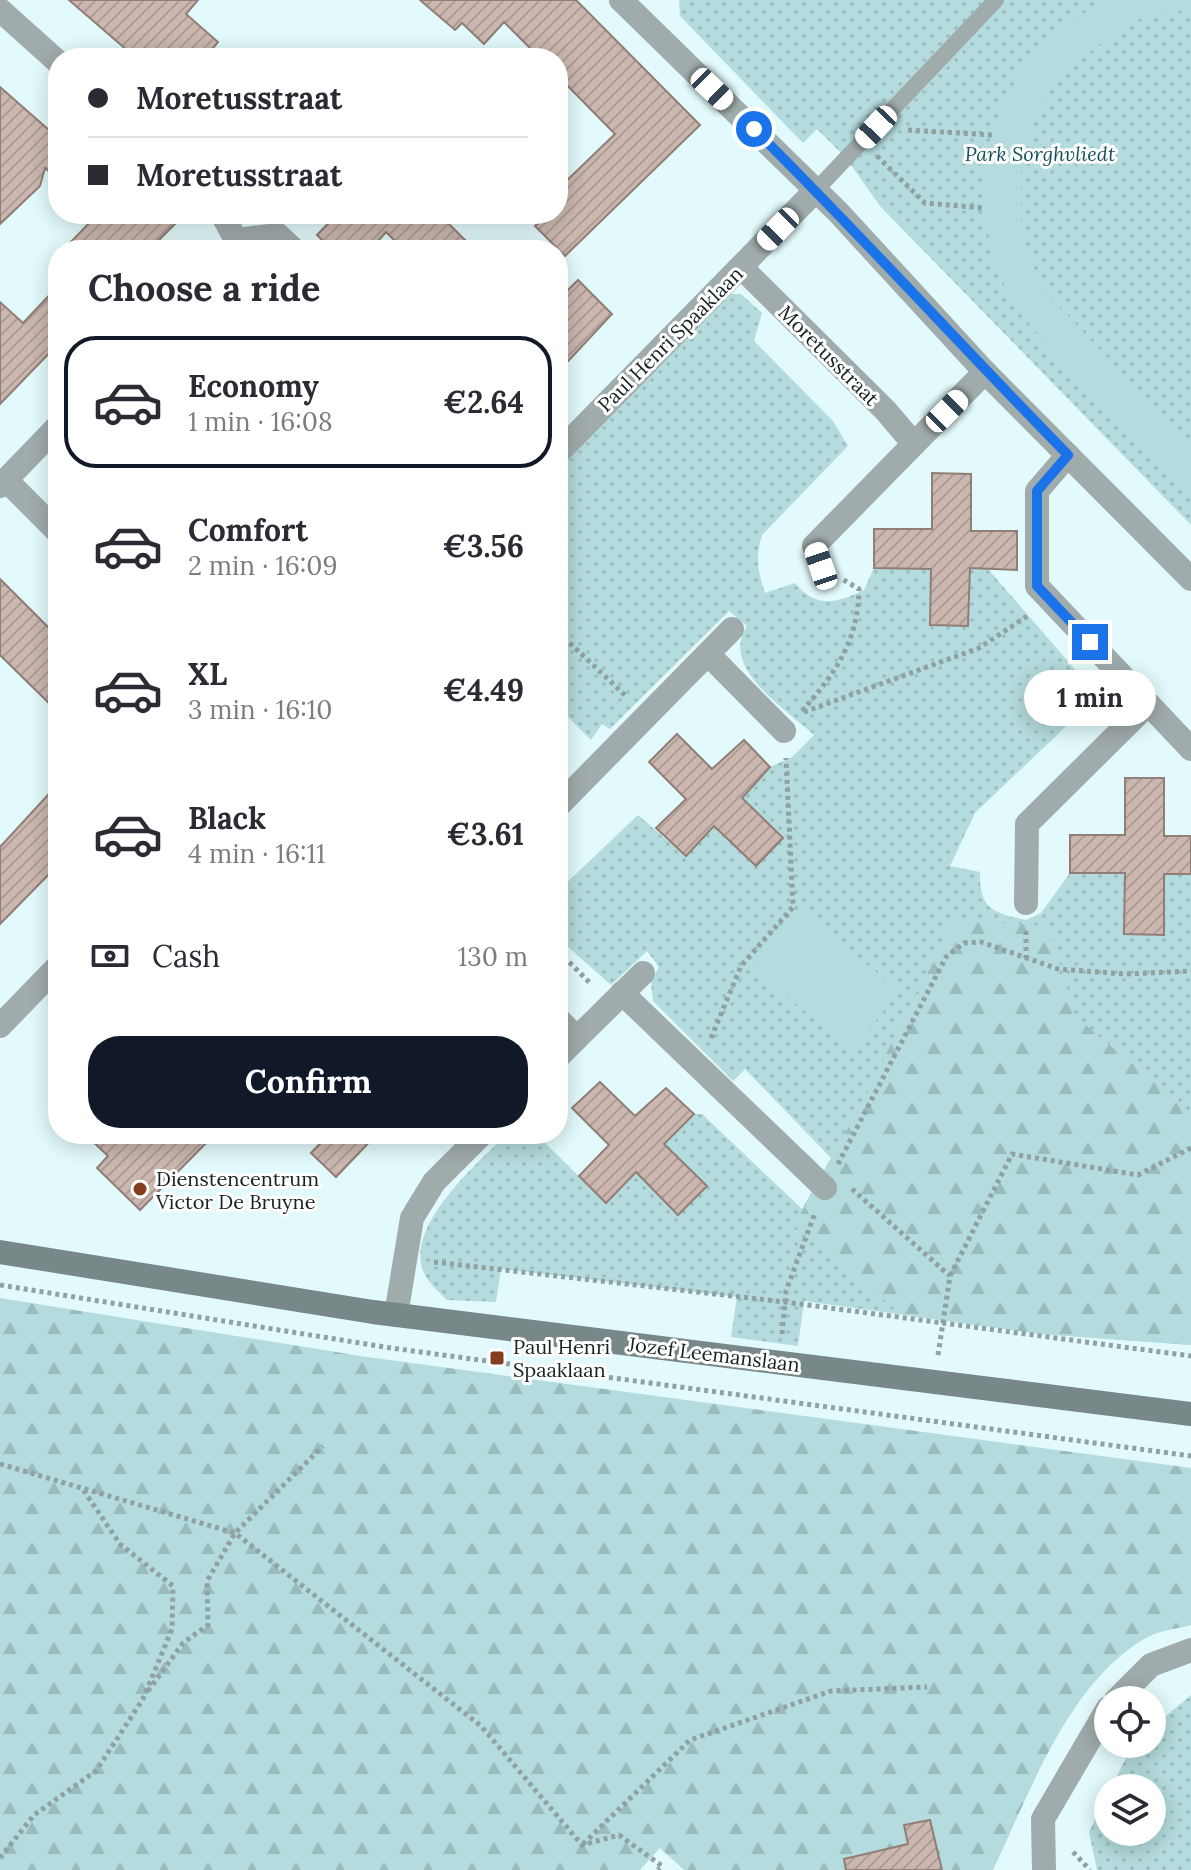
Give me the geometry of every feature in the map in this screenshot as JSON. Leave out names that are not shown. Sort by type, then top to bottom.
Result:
[{"type":"street","points":[[629,2],[816,190],[985,372],[1191,579]]},
{"type":"street","points":[[0,10],[48,53]]},
{"type":"street","name":"Paul Henri Spaaklaan","points":[[568,443],[816,190]]},
{"type":"street","points":[[254,240],[278,235],[283,240]]},
{"type":"street","name":"Moretusstraat","points":[[741,267],[886,411],[914,444]]},
{"type":"street","points":[[821,566],[814,546],[985,372]]},
{"type":"street","points":[[48,436],[3,483],[48,523]]},
{"type":"street","points":[[1068,455],[1037,491],[1037,586],[1191,749]]},
{"type":"street","points":[[568,796],[732,629]]},
{"type":"street","points":[[708,654],[784,731]]},
{"type":"street","points":[[1026,903],[1027,824],[1148,704]]},
{"type":"street","points":[[568,1047],[643,973]]},
{"type":"street","points":[[0,1026],[48,976]]},
{"type":"street","points":[[617,999],[698,1068],[825,1188]]},
{"type":"street","points":[[568,1029],[577,1038]]},
{"type":"street","points":[[396,1315],[412,1218],[421,1199],[473,1144]]},
{"type":"street","name":"Jozef Leemanslaan","points":[[0,1252],[396,1315],[1191,1414]]},
{"type":"street","points":[[1130,1686],[1151,1665],[1191,1650]]},
{"type":"street","points":[[1044,1870],[1043,1819],[1094,1732]]},
{"type":"lane","points":[[816,190],[996,0]]},
{"type":"path","points":[[876,127],[993,135]]},
{"type":"path","points":[[862,141],[925,203],[984,208]]},
{"type":"path","points":[[821,566],[859,589],[858,620],[833,675],[799,714],[979,648],[1051,601]]},
{"type":"path","points":[[568,641],[647,716]]},
{"type":"path","points":[[698,1068],[741,966],[793,907],[784,731]]},
{"type":"path","points":[[779,1363],[786,1291],[825,1188],[946,957],[964,943],[981,942],[1058,969],[1126,974],[1191,971]]},
{"type":"path","points":[[568,959],[617,999]]},
{"type":"path","points":[[934,1382],[950,1276],[1012,1154],[1138,1175],[1191,1148]]},
{"type":"path","points":[[825,1188],[839,1177],[950,1276]]},
{"type":"path","points":[[404,1258],[785,1302],[1191,1356]]},
{"type":"path","points":[[0,1285],[391,1348],[1191,1456]]},
{"type":"path","points":[[0,1858],[34,1815],[96,1771],[183,1643],[208,1625],[207,1581],[235,1533],[323,1446]]},
{"type":"path","points":[[0,1464],[235,1533],[481,1726],[582,1845]]},
{"type":"path","points":[[81,1487],[120,1544],[173,1586],[172,1629],[143,1699]]},
{"type":"path","points":[[582,1845],[690,1740],[831,1691],[927,1687]]},
{"type":"path","points":[[582,1845],[619,1835],[662,1869]]},
{"type":"green space","name":"Park Sorghvliedt","points":[[679,0],[1191,0],[1191,525],[880,206],[846,158],[817,129],[803,143],[680,16]]},
{"type":"green space","points":[[1103,0],[1191,0],[1191,9],[1144,17],[1096,47],[1054,83],[1035,121],[1021,168],[1021,233],[1042,288],[1191,446],[1191,499],[1060,361],[1018,311],[994,265],[985,218],[982,168],[1004,103],[1019,74],[1059,30]]},
{"type":"green space","points":[[729,294],[741,294],[762,313],[754,341],[833,421],[848,446],[762,535],[758,564],[765,593],[795,583],[811,597],[836,600],[864,590],[874,568],[940,569],[931,589],[930,624],[968,626],[970,568],[988,569],[1098,696],[975,813],[950,866],[980,872],[985,902],[1005,915],[1026,920],[1041,913],[1070,873],[1130,873],[1125,880],[1125,934],[1163,934],[1164,874],[1191,874],[1191,1345],[1041,1334],[804,1301],[798,1346],[731,1337],[737,1297],[501,1269],[496,1302],[447,1300],[430,1283],[423,1271],[421,1253],[434,1215],[463,1178],[497,1144],[546,1144],[605,1202],[636,1172],[707,1186],[664,1144],[694,1114],[702,1114],[802,1209],[831,1158],[745,1069],[733,1081],[653,1001],[651,982],[659,967],[647,951],[611,985],[568,947],[568,882],[638,815],[685,856],[714,826],[756,866],[782,838],[742,798],[770,767],[792,757],[814,735],[773,700],[749,672],[742,657],[741,642],[747,626],[729,611],[610,729],[602,724],[591,740],[568,717],[568,457]]},
{"type":"green space","points":[[801,909],[900,992],[851,1050],[752,967]]},
{"type":"green space","points":[[952,920],[1049,926],[1075,1016],[1191,1113],[1191,1345],[1041,1334],[901,1314],[794,1226],[862,1103]]},
{"type":"green space","points":[[0,1298],[367,1357],[1191,1468],[1191,1625],[1144,1639],[1117,1659],[1093,1684],[1054,1743],[993,1870],[684,1870],[660,1848],[640,1870],[0,1870]]},
{"type":"green space","points":[[1191,1695],[1191,1870],[1097,1870],[1089,1832],[1094,1822],[1094,1846],[1166,1846],[1166,1774],[1118,1774],[1126,1758],[1166,1758],[1166,1716]]},
{"type":"building","points":[[69,0],[198,0],[186,14],[218,42],[213,48],[124,48]]},
{"type":"building","points":[[420,0],[576,0],[700,125],[568,253],[568,240],[549,240],[535,226],[568,224],[568,179],[615,134],[568,86],[568,48],[530,48],[504,22],[484,44],[462,23],[455,30]]},
{"type":"building","points":[[0,87],[48,129],[48,171],[45,168],[40,186],[0,224]]},
{"type":"building","points":[[88,224],[175,224],[159,240],[73,240]]},
{"type":"building","points":[[327,224],[449,224],[465,240],[394,240],[386,232],[379,240],[322,240],[317,235]]},
{"type":"building","points":[[578,280],[612,314],[568,361],[568,290]]},
{"type":"building","points":[[48,297],[48,354],[0,404],[0,302],[23,323]]},
{"type":"building","points":[[932,473],[971,474],[971,531],[1017,531],[1017,570],[970,568],[968,626],[930,625],[931,569],[874,568],[874,529],[932,529]]},
{"type":"building","points":[[0,579],[48,627],[48,702],[0,655]]},
{"type":"building","points":[[677,734],[712,769],[744,740],[770,767],[742,798],[783,838],[756,866],[714,826],[686,856],[656,828],[686,799],[649,762]]},
{"type":"building","points":[[1125,778],[1164,778],[1164,836],[1191,836],[1191,874],[1164,874],[1164,935],[1124,934],[1125,873],[1070,873],[1070,835],[1125,835]]},
{"type":"building","points":[[48,795],[48,875],[0,924],[0,847]]},
{"type":"building","points":[[600,1082],[635,1116],[666,1088],[694,1114],[664,1144],[707,1186],[678,1215],[636,1172],[606,1203],[579,1176],[609,1145],[572,1108]]},
{"type":"building","name":"Dienstencentrum Victor De Bruyne","points":[[95,1144],[205,1144],[140,1210],[97,1168],[108,1156]]},
{"type":"building","points":[[320,1144],[367,1144],[336,1177],[311,1153]]},
{"type":"building","points":[[930,1820],[942,1870],[846,1870],[844,1859],[908,1844],[904,1825]]},
{"type":"place","name":"Dienstencentrum Victor De Bruyne","points":[[140,1189]]},
{"type":"place","name":"Paul Henri Spaaklaan","points":[[497,1358]]},
{"type":"route","points":[[754,129],[838,212],[985,372],[1068,455],[1037,491],[1037,586],[1090,642]]}]
